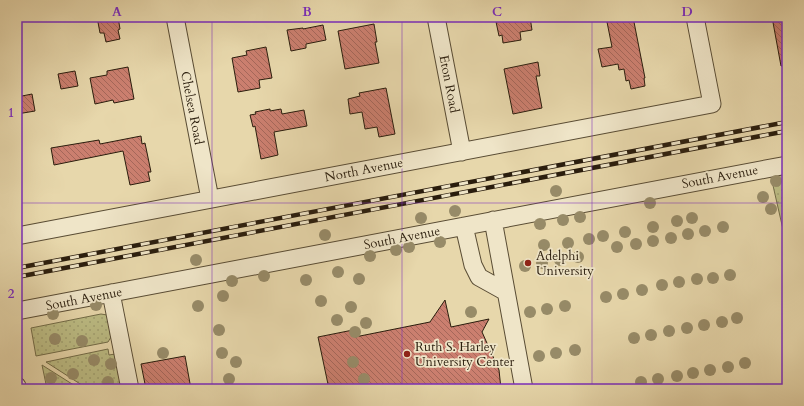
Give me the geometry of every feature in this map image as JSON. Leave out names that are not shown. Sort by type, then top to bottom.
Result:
[{"type":"street","name":"Chelsea Road","points":[[175,17],[210,199]]},
{"type":"street","name":"Eton Road","points":[[436,17],[462,152]]},
{"type":"street","name":"North Avenue","points":[[17,236],[712,104],[695,17]]},
{"type":"street","name":"South Avenue","points":[[17,311],[787,165]]},
{"type":"street","points":[[493,220],[524,389]]},
{"type":"street","points":[[464,226],[474,265],[479,277],[506,292]]},
{"type":"street","points":[[112,293],[130,389]]},
{"type":"green space","points":[[787,165],[787,247],[769,168]]},
{"type":"green space","points":[[101,314],[107,315],[111,337],[108,342],[36,356],[31,328]]},
{"type":"green space","points":[[108,349],[109,355],[115,354],[122,389],[88,389],[46,362]]},
{"type":"green space","points":[[42,365],[80,389],[47,389]]},
{"type":"building","points":[[97,17],[118,17],[120,39],[106,42],[104,33],[100,33]]},
{"type":"building","points":[[495,17],[530,17],[532,30],[520,32],[521,40],[503,43],[502,35],[499,36]]},
{"type":"building","points":[[606,17],[633,17],[645,78],[645,86],[631,89],[629,80],[626,81],[624,69],[619,70],[618,64],[602,67],[598,49],[612,47]]},
{"type":"building","points":[[772,17],[787,17],[787,65],[781,66]]},
{"type":"building","points":[[374,24],[377,42],[375,42],[379,63],[345,69],[338,31]]},
{"type":"building","points":[[323,25],[326,40],[306,44],[306,48],[291,51],[287,30],[303,29]]},
{"type":"building","points":[[266,47],[272,78],[259,80],[260,88],[238,92],[232,58],[247,55],[246,51]]},
{"type":"building","points":[[538,62],[540,76],[536,76],[542,108],[513,114],[504,69]]},
{"type":"building","points":[[128,67],[134,99],[114,103],[113,100],[95,104],[90,78],[107,75],[107,71]]},
{"type":"building","points":[[75,71],[78,86],[61,89],[58,74]]},
{"type":"building","points":[[386,88],[395,134],[379,137],[377,127],[365,129],[362,112],[350,114],[348,99],[360,96],[359,93]]},
{"type":"building","points":[[32,94],[35,111],[17,114],[17,97]]},
{"type":"building","points":[[270,109],[270,111],[281,109],[282,114],[304,110],[307,126],[274,132],[278,155],[261,159],[255,126],[253,127],[250,115],[256,114],[255,112]]},
{"type":"building","points":[[141,136],[142,144],[145,143],[151,172],[148,172],[150,181],[130,185],[123,151],[54,165],[51,148],[99,140],[100,144]]},
{"type":"building","name":"Ruth S. Harley University Center","points":[[445,300],[451,327],[489,319],[482,332],[499,370],[501,389],[329,389],[318,337],[353,330],[355,337],[430,322]]},
{"type":"building","points":[[185,356],[191,389],[146,389],[141,364]]},
{"type":"railway","points":[[17,268],[787,122]]},
{"type":"railway","points":[[17,277],[787,131]]},
{"type":"place","name":"Adelphi University","points":[[528,263]]},
{"type":"place","name":"Ruth S. Harley University Center","points":[[407,354]]}]
